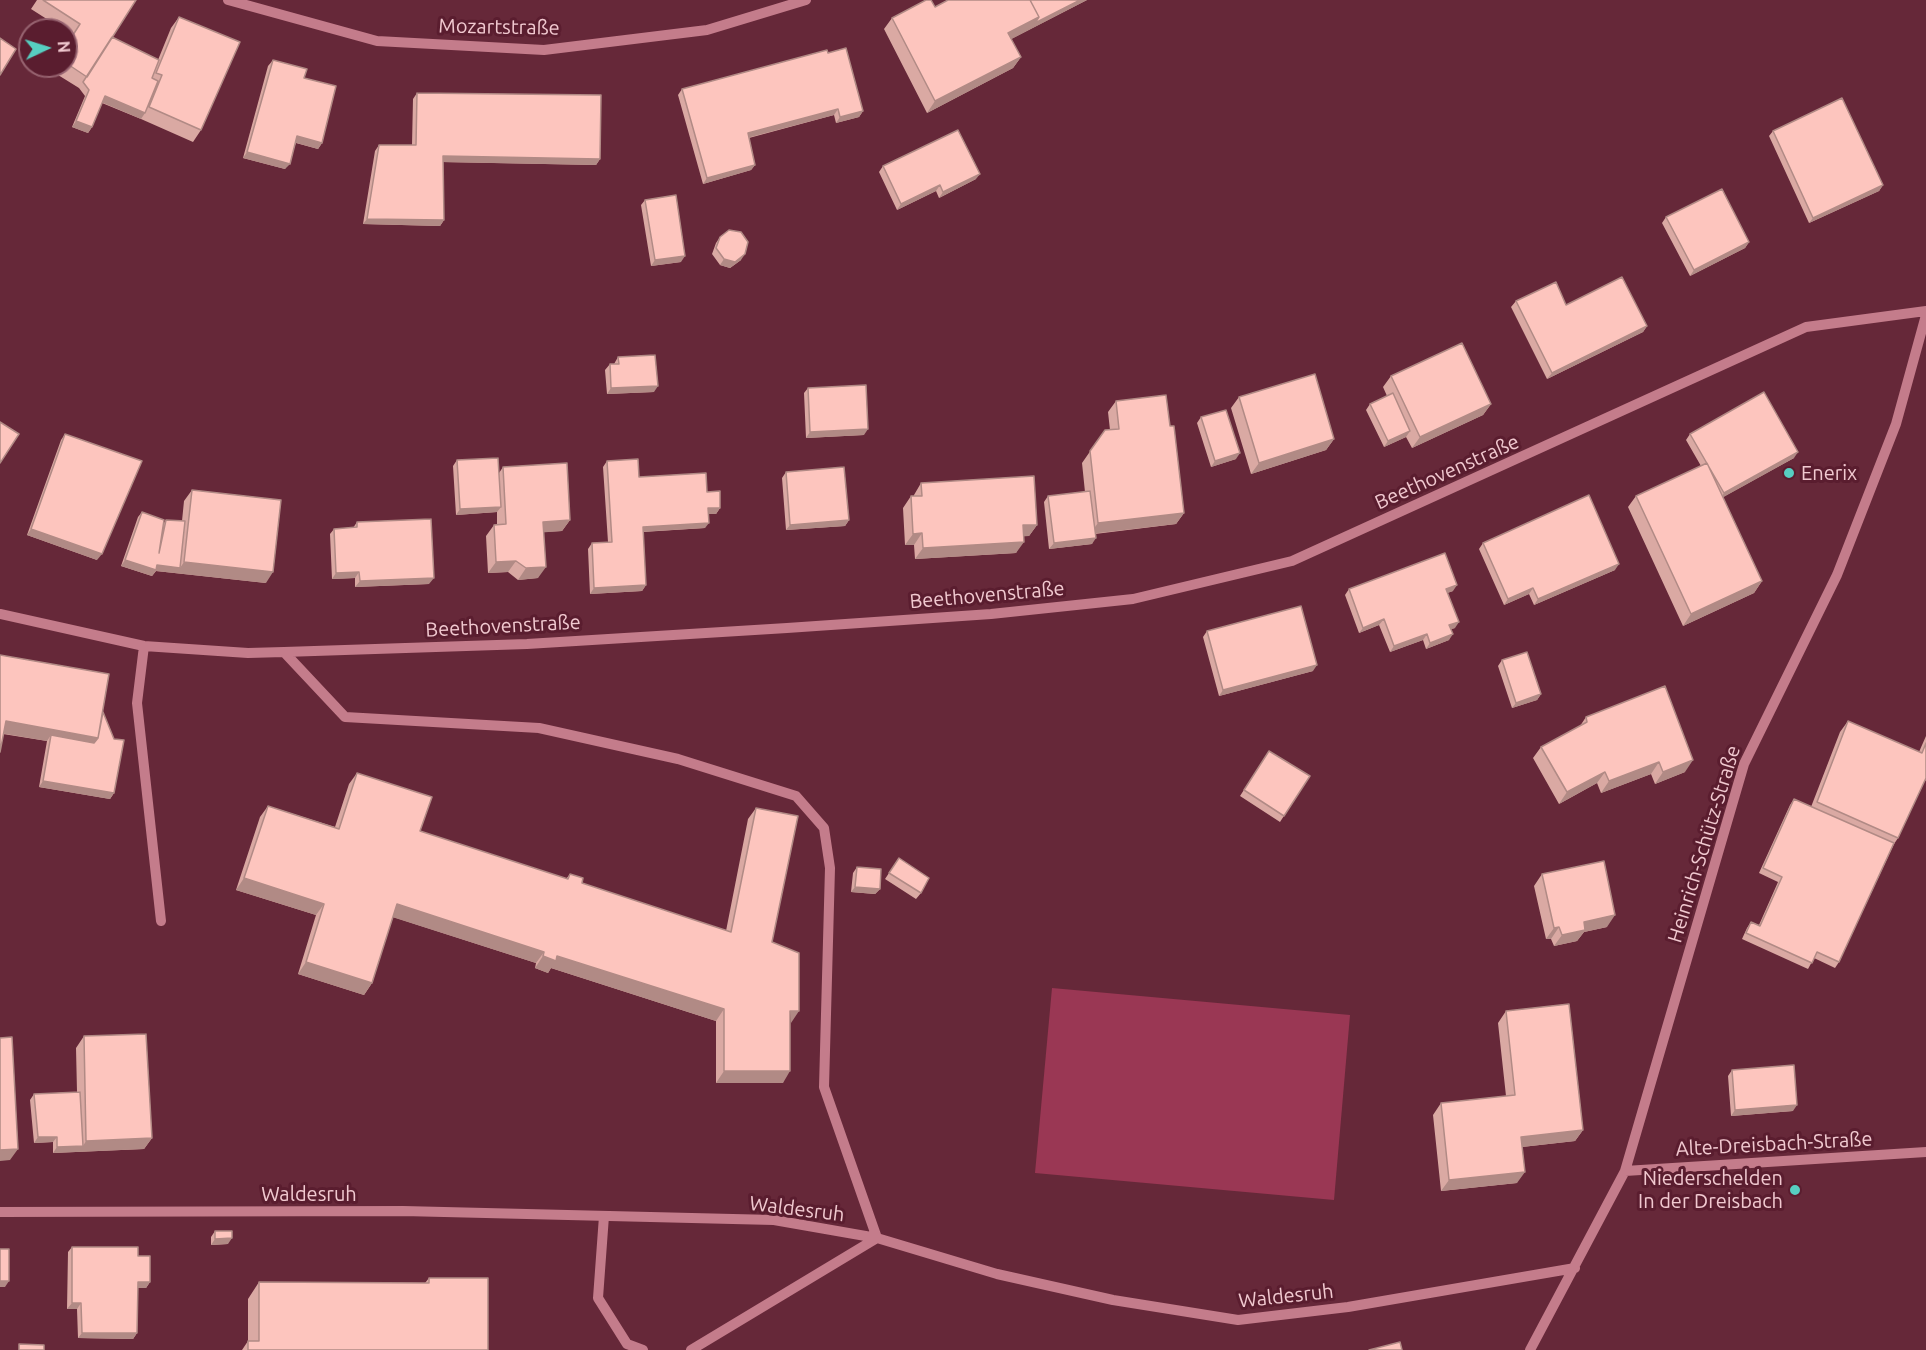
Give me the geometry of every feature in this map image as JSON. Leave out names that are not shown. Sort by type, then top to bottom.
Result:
[{"type":"street","name":"Mozartstraße","points":[[228,0],[377,41],[544,50],[706,30],[806,0]]},
{"type":"street","name":"Beethovenstraße","points":[[0,614],[144,646],[248,653],[528,644],[991,614],[1133,599],[1292,561],[1806,327],[1926,313]]},
{"type":"street","name":"Heinrich-Schütz-Straße","points":[[1530,1350],[1625,1171],[1744,764],[1837,575],[1896,424],[1926,313]]},
{"type":"street","points":[[144,646],[137,703],[161,921]]},
{"type":"street","points":[[284,652],[345,717],[539,728],[678,759],[796,796],[824,828],[830,868],[824,1087],[877,1238],[691,1350]]},
{"type":"street","name":"Alte-Dreisbach-Straße","points":[[1625,1171],[1926,1152]]},
{"type":"street","name":"Waldesruh","points":[[0,1212],[403,1211],[774,1220],[877,1238],[997,1274],[1113,1300],[1238,1320],[1348,1307],[1575,1268]]},
{"type":"street","points":[[604,1216],[598,1299],[627,1344],[644,1350]]},
{"type":"shaded area","points":[[1052,988],[1350,1015],[1334,1200],[1035,1173]]},
{"type":"building","points":[[43,0],[136,0],[87,77],[78,71],[78,27],[80,24],[78,18],[71,18]]},
{"type":"building","points":[[926,0],[931,0],[935,7],[948,0],[1030,0],[1039,17],[1008,33],[1021,57],[935,101],[892,18]]},
{"type":"building","points":[[1030,0],[1080,0],[1035,23],[1039,17]]},
{"type":"building","points":[[179,17],[240,42],[201,130],[149,107],[162,75],[156,73]]},
{"type":"building","points":[[112,37],[159,60],[152,78],[158,81],[145,113],[105,96],[92,127],[76,121],[89,90],[83,82]]},
{"type":"building","points":[[0,38],[16,49],[0,75]]},
{"type":"building","points":[[846,48],[863,111],[840,117],[838,109],[748,133],[755,165],[707,178],[682,89],[827,50],[828,53]]},
{"type":"building","points":[[273,60],[307,69],[304,78],[336,86],[322,143],[297,136],[290,164],[247,152]]},
{"type":"building","points":[[417,93],[601,95],[600,159],[443,156],[444,220],[367,219],[379,145],[416,145]]},
{"type":"building","points":[[1842,98],[1883,185],[1813,218],[1773,131]]},
{"type":"building","points":[[958,130],[980,174],[943,192],[940,185],[901,204],[883,166]]},
{"type":"building","points":[[1722,189],[1749,242],[1694,270],[1666,217]]},
{"type":"building","points":[[676,195],[685,256],[655,260],[645,200]]},
{"type":"building","points":[[729,230],[741,232],[748,242],[745,254],[735,262],[724,259],[716,248],[720,237]]},
{"type":"building","points":[[1622,277],[1647,326],[1552,373],[1516,301],[1556,282],[1566,305]]},
{"type":"building","points":[[1462,343],[1491,404],[1420,437],[1391,376]]},
{"type":"building","points":[[655,355],[658,386],[611,388],[610,364],[619,364],[618,357]]},
{"type":"building","points":[[1315,374],[1334,439],[1259,463],[1239,397]]},
{"type":"building","points":[[866,385],[868,429],[810,432],[808,388]]},
{"type":"building","points":[[1764,392],[1798,452],[1724,493],[1690,434]]},
{"type":"building","points":[[1393,393],[1410,431],[1388,441],[1370,404]]},
{"type":"building","points":[[1166,395],[1170,426],[1174,426],[1184,513],[1098,523],[1090,451],[1105,430],[1119,429],[1116,401]]},
{"type":"building","points":[[1226,410],[1240,453],[1215,461],[1201,417]]},
{"type":"building","points":[[0,422],[19,434],[0,463]]},
{"type":"building","points":[[65,434],[142,461],[102,554],[31,529]]},
{"type":"building","points":[[498,458],[501,507],[460,509],[457,460]]},
{"type":"building","points":[[638,459],[639,477],[706,473],[707,492],[720,491],[720,508],[708,508],[709,523],[643,527],[646,585],[594,588],[592,543],[612,542],[607,461]]},
{"type":"building","points":[[567,463],[570,520],[543,522],[546,567],[526,568],[516,561],[496,562],[494,525],[506,524],[503,467]]},
{"type":"building","points":[[1707,463],[1762,581],[1691,614],[1636,496]]},
{"type":"building","points":[[844,467],[849,520],[790,525],[786,472]]},
{"type":"building","points":[[1034,476],[1037,525],[1023,525],[1024,542],[923,548],[922,533],[913,534],[911,496],[922,496],[921,483]]},
{"type":"building","points":[[192,490],[281,500],[273,572],[184,562]]},
{"type":"building","points":[[1090,491],[1096,538],[1054,543],[1048,496]]},
{"type":"building","points":[[1589,495],[1619,564],[1538,599],[1533,588],[1508,599],[1483,543]]},
{"type":"building","points":[[142,512],[164,520],[159,553],[166,520],[185,521],[180,568],[157,565],[156,570],[125,560]]},
{"type":"building","points":[[431,519],[434,578],[360,581],[359,572],[336,573],[334,529],[357,527],[357,522]]},
{"type":"building","points":[[1445,553],[1457,585],[1446,589],[1459,622],[1449,625],[1453,634],[1430,643],[1427,634],[1394,646],[1384,619],[1363,628],[1349,589]]},
{"type":"building","points":[[1301,606],[1317,665],[1223,690],[1207,631]]},
{"type":"building","points":[[1527,652],[1541,694],[1516,703],[1502,660]]},
{"type":"building","points":[[0,655],[109,674],[98,738],[6,721],[0,752]]},
{"type":"building","points":[[1665,686],[1693,760],[1663,772],[1659,762],[1609,781],[1605,772],[1567,792],[1541,747],[1587,722],[1586,717]]},
{"type":"building","points":[[103,712],[114,739],[124,740],[114,793],[43,781],[51,735],[94,743],[98,738]]},
{"type":"building","points":[[1848,721],[1922,753],[1926,743],[1926,778],[1898,838],[1817,802]]},
{"type":"building","points":[[1269,751],[1310,776],[1284,816],[1244,790]]},
{"type":"building","points":[[357,773],[432,797],[420,831],[568,879],[570,874],[583,878],[582,883],[731,932],[756,808],[798,816],[772,942],[799,953],[799,1011],[790,1011],[790,1071],[724,1071],[724,1009],[557,956],[556,961],[543,956],[544,952],[397,904],[372,983],[306,962],[324,904],[244,878],[268,806],[339,829]]},
{"type":"building","points":[[1794,799],[1894,843],[1839,962],[1817,952],[1812,963],[1746,933],[1751,922],[1760,926],[1782,877],[1763,868]]},
{"type":"building","points":[[899,858],[929,878],[921,893],[889,873]]},
{"type":"building","points":[[1604,861],[1615,915],[1584,922],[1585,930],[1562,935],[1559,927],[1554,928],[1542,874]]},
{"type":"building","points":[[857,867],[881,869],[880,889],[855,887]]},
{"type":"building","points":[[1569,1004],[1583,1130],[1521,1137],[1525,1172],[1449,1180],[1441,1103],[1515,1095],[1506,1011]]},
{"type":"building","points":[[146,1034],[152,1138],[86,1141],[84,1036]]},
{"type":"building","points":[[12,1037],[18,1149],[0,1150],[0,1038]]},
{"type":"building","points":[[1794,1065],[1797,1105],[1735,1110],[1732,1070]]},
{"type":"building","points":[[80,1092],[83,1146],[57,1147],[57,1137],[38,1137],[34,1094]]},
{"type":"building","points":[[215,1231],[232,1231],[232,1238],[215,1239]]},
{"type":"building","points":[[72,1247],[138,1247],[138,1256],[150,1256],[150,1282],[138,1282],[137,1333],[82,1333],[81,1303],[72,1303]]},
{"type":"building","points":[[0,1249],[9,1249],[9,1281],[0,1281]]},
{"type":"building","points":[[429,1278],[488,1278],[488,1350],[248,1350],[248,1341],[259,1341],[259,1282],[429,1283]]},
{"type":"building","points":[[1400,1342],[1402,1350],[1369,1350]]},
{"type":"building","points":[[19,1344],[44,1345],[44,1350],[19,1350]]},
{"type":"place","name":"Enerix","points":[[1789,473]]},
{"type":"place","name":"Niederschelden In der Dreisbach","points":[[1795,1190]]}]
